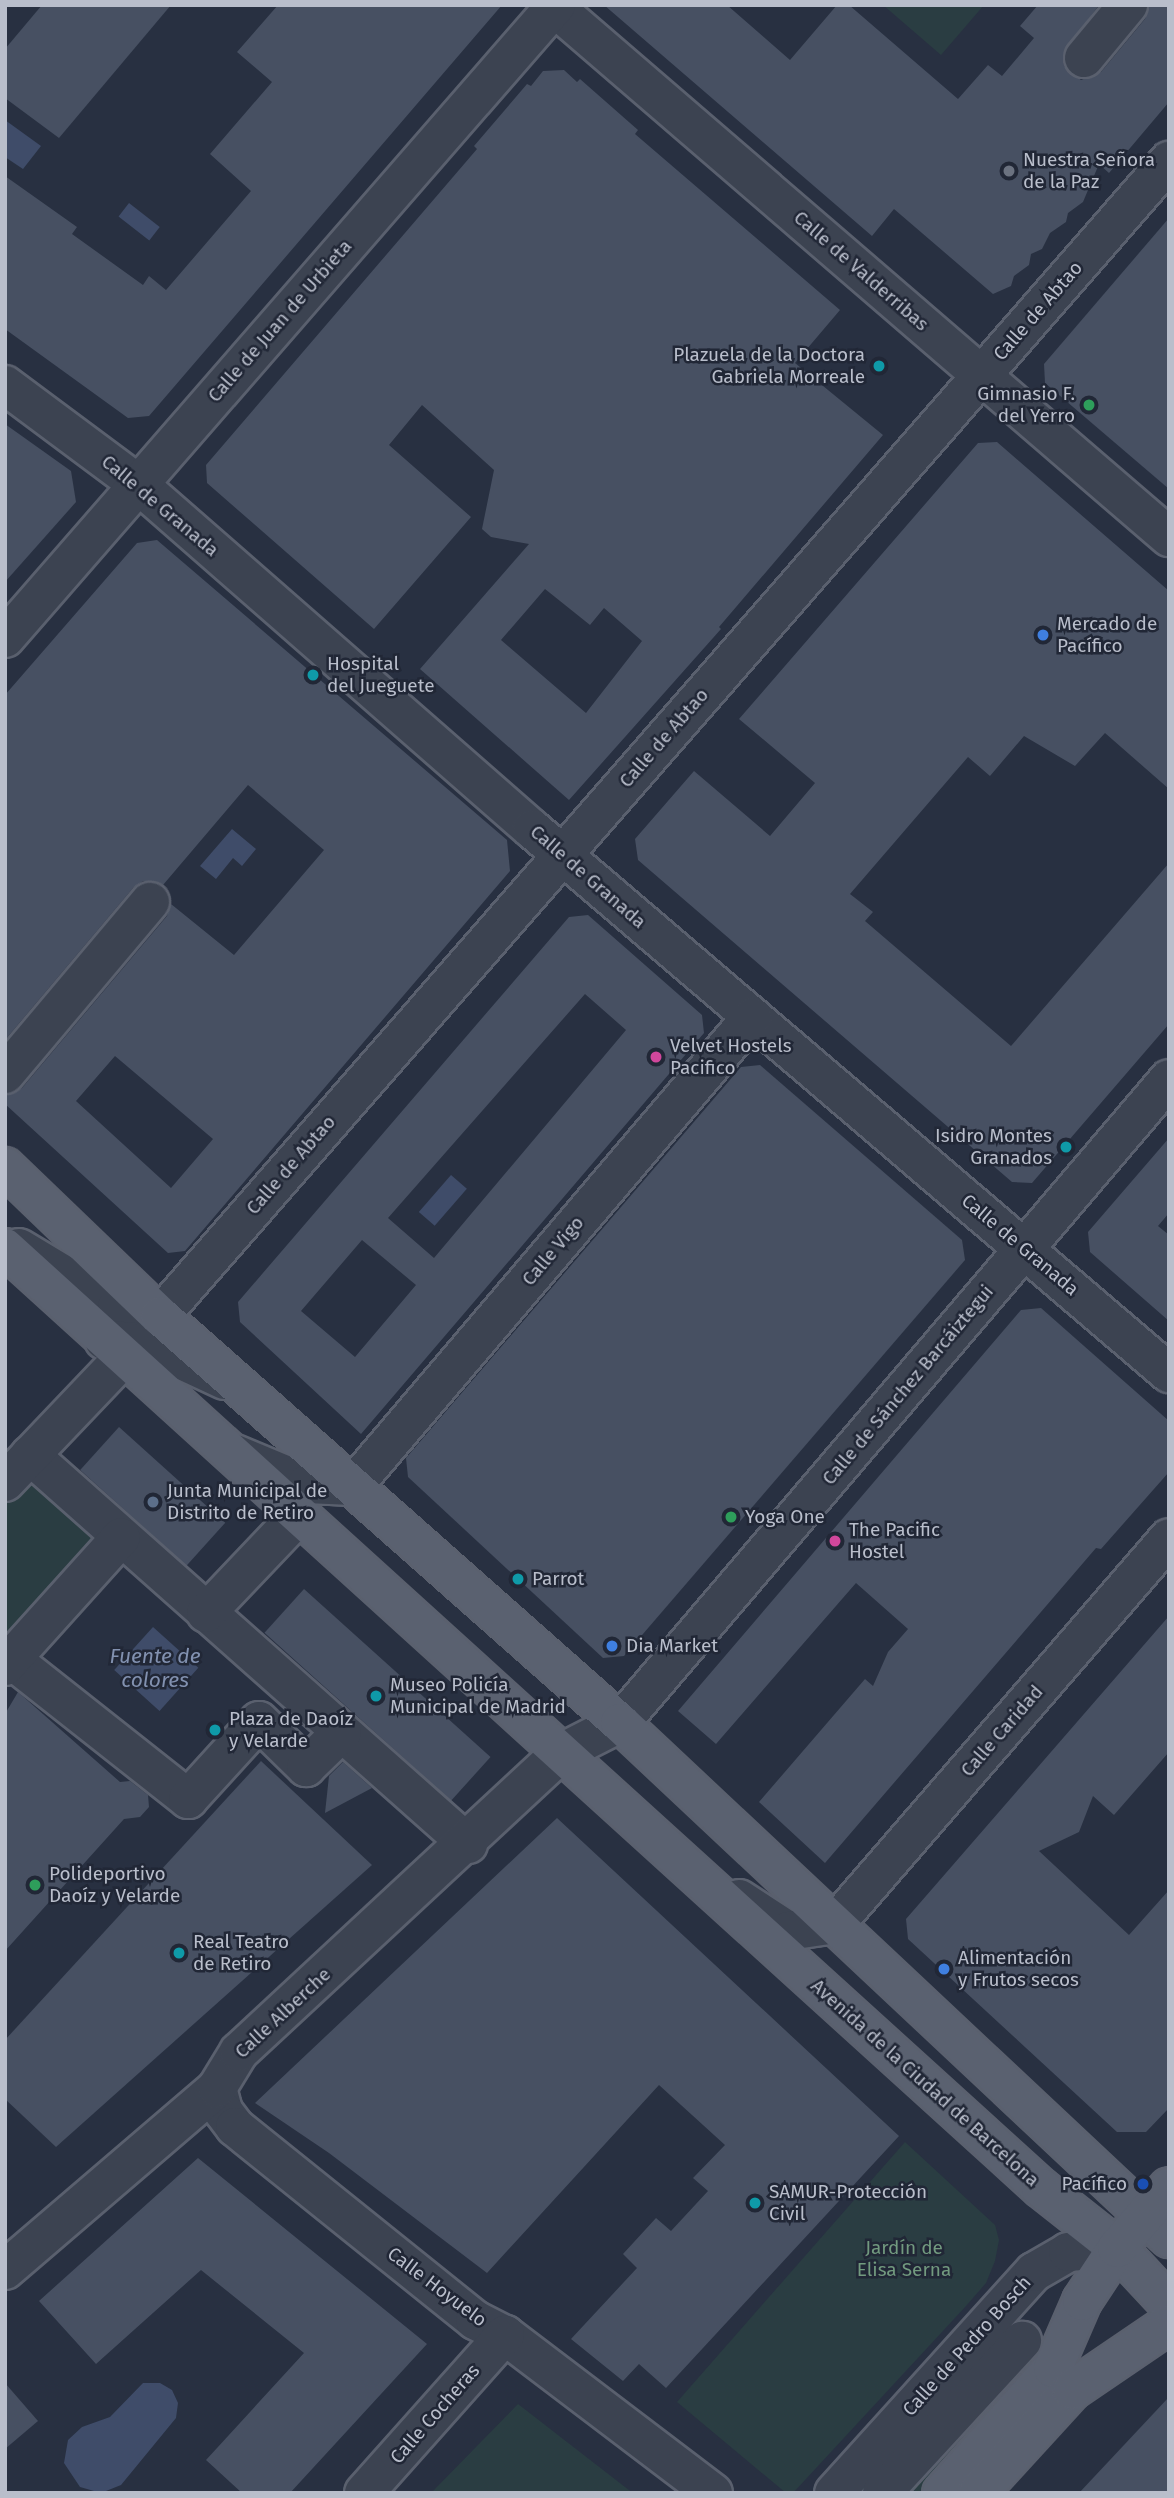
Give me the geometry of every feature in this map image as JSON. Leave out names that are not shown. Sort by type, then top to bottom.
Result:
[{"type":"main road","points":[[5,1167],[160,1316],[620,1723],[835,1924],[1164,2203],[1117,2248],[1082,2301],[1063,2379],[978,2493]]},
{"type":"main road","name":"Avenida de la Ciudad de Barcelona","points":[[5,1248],[1041,2188],[1117,2248],[1169,2304]]},
{"type":"main road","points":[[1082,2301],[1084,2326],[1100,2345],[1124,2350],[1156,2334]]},
{"type":"main road","points":[[942,2493],[1063,2379],[1156,2334]]},
{"type":"street","points":[[1084,58],[1128,5]]},
{"type":"street","name":"Calle de Valderribas","points":[[554,6],[1169,537]]},
{"type":"street","name":"Calle de Juan de Urbieta","points":[[5,638],[554,6]]},
{"type":"street","name":"Calle de Abtao","points":[[160,1316],[1169,161]]},
{"type":"street","name":"Calle de Granada","points":[[5,385],[138,484],[562,855],[1169,1373]]},
{"type":"street","points":[[5,1074],[150,902]]},
{"type":"street","name":"Calle Vigo","points":[[354,1486],[752,1017]]},
{"type":"street","name":"Calle de Sánchez Barcáiztegui","points":[[620,1723],[1169,1079]]},
{"type":"street","points":[[5,1240],[117,1307],[160,1316]]},
{"type":"street","points":[[242,1388],[143,1342],[114,1349],[18,1469],[121,1537],[468,1844]]},
{"type":"street","name":"Avenida de la Ciudad de Barcelona","points":[[225,1450],[307,1484],[354,1486]]},
{"type":"street","points":[[206,1613],[298,1516]]},
{"type":"street","points":[[121,1537],[8,1663],[188,1799],[259,1721],[306,1766],[342,1732]]},
{"type":"street","name":"Calle Caridad","points":[[835,1924],[1169,1538]]},
{"type":"street","points":[[561,1753],[620,1723]]},
{"type":"street","name":"Calle Alberche","points":[[5,2270],[217,2088],[239,2052],[468,1844],[561,1753]]},
{"type":"street","name":"Avenida de la Ciudad de Barcelona","points":[[681,1861],[788,1931],[835,1924]]},
{"type":"street","name":"Calle Hoyuelo","points":[[217,2088],[223,2111],[235,2127],[474,2320],[505,2335],[713,2493]]},
{"type":"street","name":"Calle de Pedro Bosch","points":[[834,2493],[1034,2272],[1068,2252],[1117,2248]]},
{"type":"street","name":"Calle Cocheras","points":[[364,2493],[505,2335]]},
{"type":"street","name":"Calle de Pedro Bosch","points":[[882,2493],[1022,2341]]},
{"type":"green space","points":[[883,5],[984,5],[941,55]]},
{"type":"green space","points":[[35,1466],[127,1550],[5,1680],[5,1498]]},
{"type":"green space","name":"Jardín de Elisa Serna","points":[[905,2142],[995,2225],[999,2240],[995,2261],[986,2283],[966,2306],[793,2493],[786,2493],[677,2402]]},
{"type":"green space","points":[[518,2404],[625,2487],[633,2493],[431,2493]]},
{"type":"green space","points":[[985,2418],[920,2493],[897,2493],[965,2431]]},
{"type":"water","points":[[5,120],[41,146],[23,169],[5,157]]},
{"type":"water","points":[[129,203],[160,227],[149,240],[119,216]]},
{"type":"water","points":[[232,829],[256,849],[242,866],[233,858],[216,879],[200,866]]},
{"type":"water","points":[[451,1175],[467,1189],[435,1226],[419,1212]]},
{"type":"water","name":"Fuente de colores","points":[[153,1627],[198,1668],[160,1711],[114,1670]]},
{"type":"water","points":[[143,2383],[160,2383],[172,2390],[178,2403],[176,2418],[121,2485],[101,2493],[80,2487],[64,2463],[68,2440],[82,2427],[110,2417]]},
{"type":"building","points":[[42,5],[171,5],[59,138],[5,98],[5,49]]},
{"type":"building","points":[[278,5],[502,5],[149,416],[128,418],[5,329],[5,176],[77,227],[72,234],[143,285],[149,276],[166,290],[251,191],[210,154],[272,82],[237,52]]},
{"type":"building","points":[[604,5],[727,5],[790,60],[837,5],[849,5],[958,99],[988,65],[1002,76],[1034,38],[1020,26],[1038,5],[1099,5],[1063,54],[1064,66],[1081,80],[1101,72],[1145,19],[1149,5],[1169,5],[1169,102],[1109,173],[1099,164],[1083,202],[1068,213],[1066,222],[1050,233],[1042,249],[1031,254],[1029,265],[1014,276],[1011,286],[993,294],[894,209],[872,236]]},
{"type":"building","points":[[564,70],[577,82],[580,79],[638,130],[635,134],[840,310],[795,363],[883,435],[719,627],[721,629],[569,800],[420,669],[529,544],[491,537],[482,529],[494,470],[422,405],[389,445],[471,517],[374,629],[207,483],[206,465],[477,149],[474,146],[527,84],[531,86],[543,71]],"holes":[[[545,589],[590,625],[604,608],[642,641],[586,713],[501,640]]]},
{"type":"building","points":[[1169,218],[1169,489],[1045,383],[1044,364]]},
{"type":"building","points":[[5,424],[71,471],[76,502],[5,582]]},
{"type":"building","points":[[997,442],[1169,591],[1169,789],[1105,733],[1075,766],[1024,736],[990,776],[968,757],[850,894],[873,912],[865,921],[1011,1046],[1169,863],[1169,1024],[1032,1183],[1012,1182],[638,860],[635,839],[694,771],[770,836],[815,783],[739,719],[978,443]]},
{"type":"building","points":[[157,540],[507,840],[510,871],[185,1251],[168,1253],[5,1104],[5,1095],[22,1088],[167,916],[171,904],[234,955],[324,850],[248,785],[163,885],[143,881],[133,888],[5,1040],[5,695],[137,543]],"holes":[[[115,1056],[213,1139],[171,1188],[76,1101]]]},
{"type":"building","points":[[588,915],[702,1015],[704,1033],[361,1434],[240,1322],[238,1302],[569,917]],"holes":[[[585,994],[626,1030],[434,1258],[388,1218]],[[362,1240],[416,1285],[355,1357],[301,1311]]]},
{"type":"building","points":[[760,1065],[962,1240],[965,1260],[624,1656],[603,1658],[408,1477],[406,1458],[741,1067]]},
{"type":"building","points":[[1169,1138],[1169,1213],[1158,1226],[1169,1235],[1169,1321],[1090,1252],[1088,1232]]},
{"type":"building","points":[[1041,1308],[1169,1421],[1169,1472],[1101,1549],[1096,1548],[825,1863],[759,1802],[865,1679],[873,1686],[888,1652],[908,1629],[856,1583],[716,1744],[678,1711],[1021,1310]]},
{"type":"building","name":"Junta Municipal de Distrito de Retiro","points":[[119,1427],[225,1523],[186,1566],[80,1470]]},
{"type":"building","name":"Museo Policía Municipal de Madrid","points":[[304,1589],[491,1757],[451,1801],[265,1633]]},
{"type":"building","points":[[1169,1616],[1169,1752],[1114,1815],[1093,1796],[1079,1832],[1039,1851],[1129,1935],[1169,1890],[1169,2108],[1146,2132],[1117,2132],[908,1939],[906,1919]]},
{"type":"building","name":"Polideportivo Daoíz y Velarde","points":[[18,1692],[120,1782],[130,1781],[148,1795],[149,1807],[140,1817],[124,1819],[5,1951],[5,1714]]},
{"type":"building","name":"Real Teatro de Retiro","points":[[261,1761],[372,1865],[56,2147],[5,2099],[5,2040]]},
{"type":"building","points":[[343,1762],[372,1788],[325,1813],[329,1776]]},
{"type":"building","points":[[557,1818],[899,2136],[666,2388],[639,2364],[623,2381],[571,2339],[637,2268],[623,2254],[656,2218],[671,2231],[708,2191],[693,2178],[725,2145],[659,2085],[487,2273],[329,2153],[255,2103]]},
{"type":"building","points":[[198,2158],[427,2344],[290,2493],[242,2493],[206,2460],[304,2353],[201,2270],[96,2364],[39,2301]]},
{"type":"building","points":[[5,2383],[38,2421],[5,2449]]},
{"type":"building","points":[[1169,2397],[1169,2493],[1079,2493]]},
{"type":"place","name":"Nuestra Señora de la Paz","points":[[1009,171]]},
{"type":"place","name":"Plazuela de la Doctora Gabriela Morreale","points":[[879,366]]},
{"type":"place","name":"Gimnasio F. del Yerro","points":[[1089,405]]},
{"type":"place","name":"Mercado de Pacífico","points":[[1043,635]]},
{"type":"place","name":"Hospital del Jueguete","points":[[313,675]]},
{"type":"place","name":"Velvet Hostels Pacifico","points":[[656,1057]]},
{"type":"place","name":"Isidro Montes Granados","points":[[1066,1147]]},
{"type":"place","name":"Junta Municipal de Distrito de Retiro","points":[[153,1502]]},
{"type":"place","name":"Yoga One","points":[[731,1517]]},
{"type":"place","name":"The Pacific Hostel","points":[[835,1541]]},
{"type":"place","name":"Parrot","points":[[518,1579]]},
{"type":"place","name":"Dia Market","points":[[612,1646]]},
{"type":"place","name":"Museo Policía Municipal de Madrid","points":[[376,1696]]},
{"type":"place","name":"Plaza de Daoíz y Velarde","points":[[215,1730]]},
{"type":"place","name":"Polideportivo Daoíz y Velarde","points":[[35,1885]]},
{"type":"place","name":"Real Teatro de Retiro","points":[[179,1953]]},
{"type":"place","name":"Alimentación y Frutos secos","points":[[944,1969]]},
{"type":"place","name":"Pacífico","points":[[1143,2184]]},
{"type":"place","name":"SAMUR-Protección Civil","points":[[755,2203]]}]
